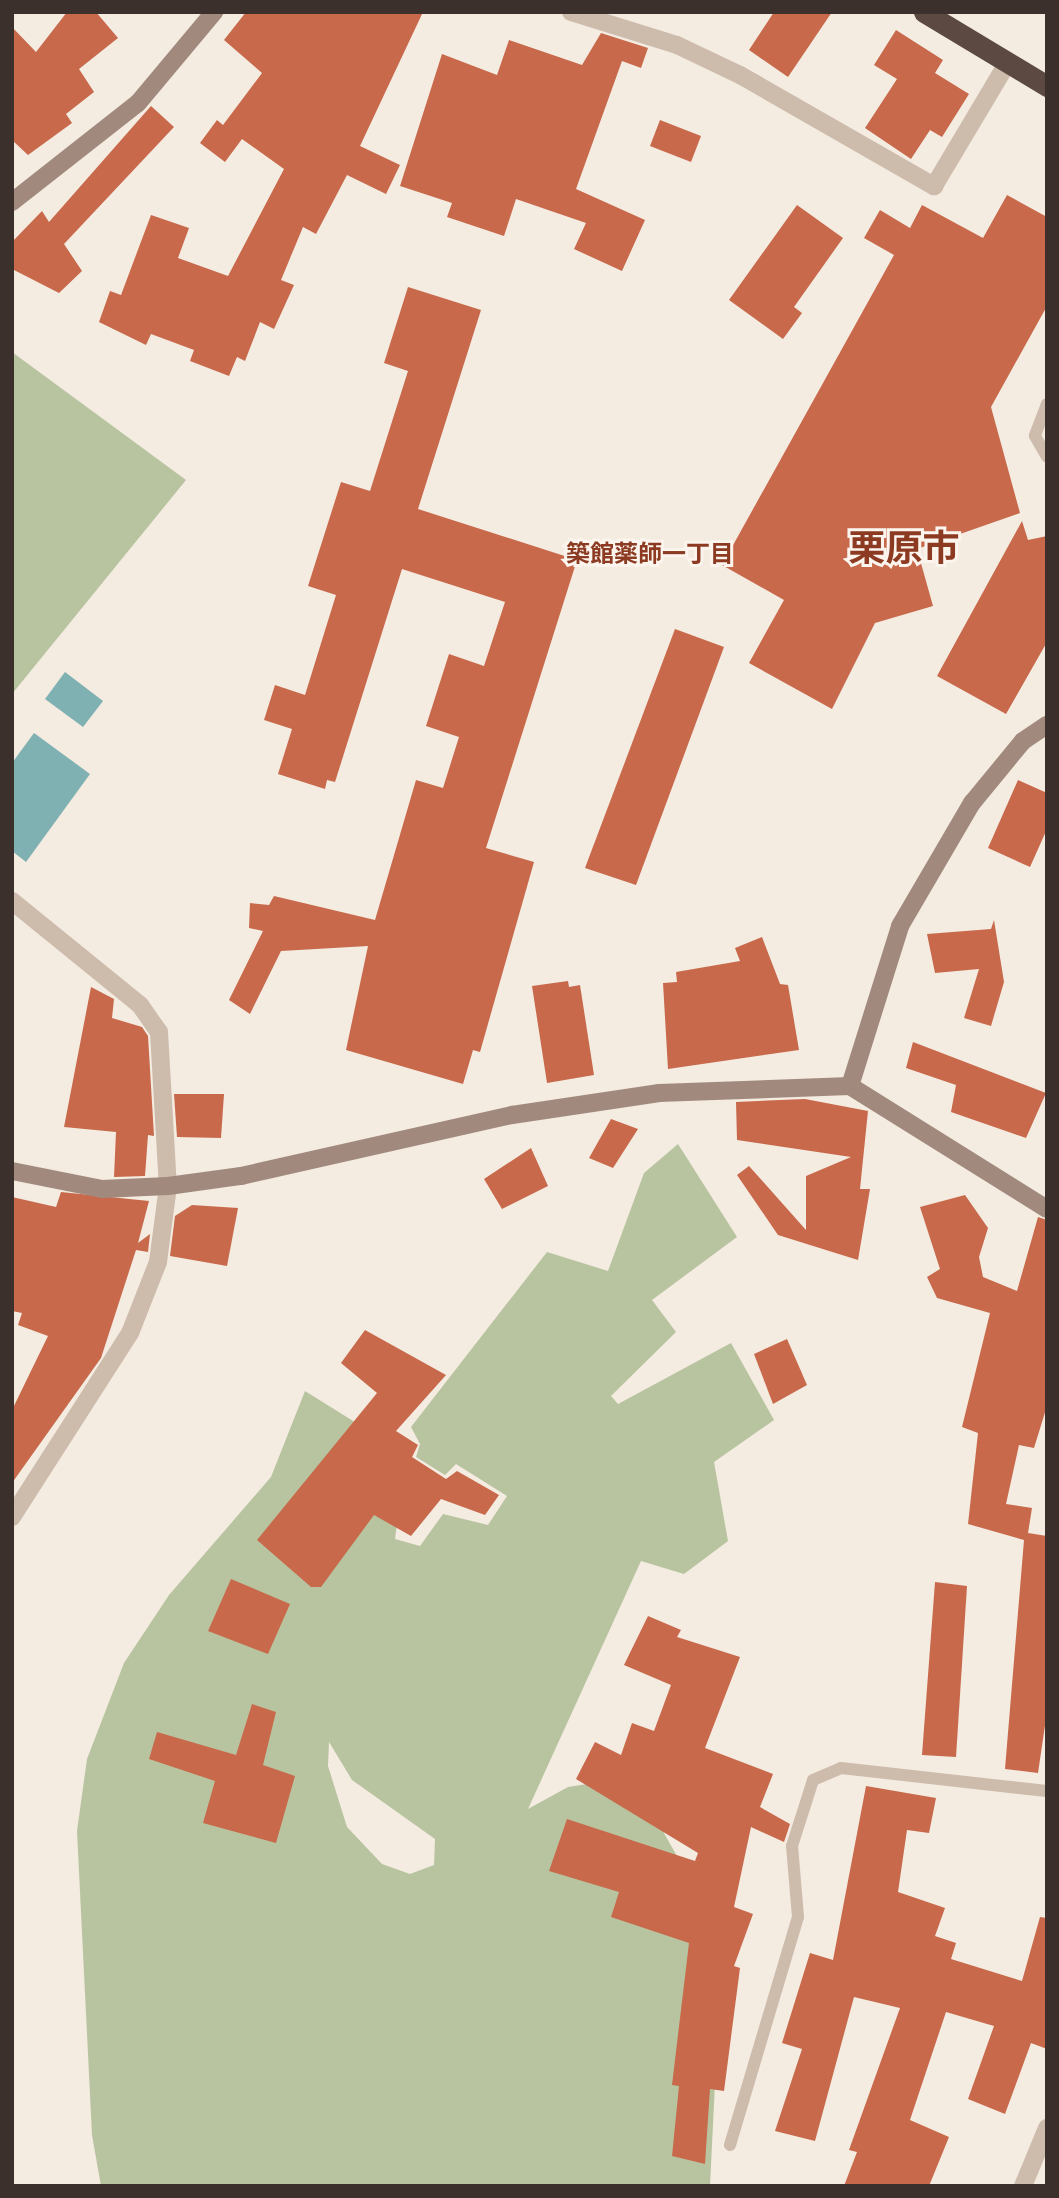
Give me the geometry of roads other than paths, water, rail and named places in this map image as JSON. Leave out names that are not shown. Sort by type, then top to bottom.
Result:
[{"type":"highway","points":[[924,12],[1047,86]]},
{"type":"street","points":[[12,202],[138,103],[214,12]]},
{"type":"street","points":[[571,12],[677,45],[740,75],[934,186],[1008,62]]},
{"type":"street","points":[[850,1086],[900,926],[972,803],[1023,741],[1047,725]]},
{"type":"street","points":[[12,901],[140,1005],[159,1032],[168,1186],[158,1262],[130,1333],[12,1517]]},
{"type":"street","points":[[12,1171],[102,1189],[168,1186],[241,1177],[512,1115],[645,1095],[850,1086],[1047,1209]]},
{"type":"street","points":[[1023,2186],[1047,2128]]},
{"type":"lane","points":[[1047,404],[1035,436],[1047,457]]},
{"type":"lane","points":[[730,2145],[798,1917],[792,1846],[813,1780],[841,1768],[1047,1791]]},
{"type":"water","points":[[65,672],[103,701],[83,727],[45,699]]},
{"type":"water","points":[[34,733],[90,774],[26,862],[12,851],[12,763]]},
{"type":"district","name":"栗原市","points":[[904,549]]},
{"type":"district","name":"築館薬師一丁目","points":[[650,555]]}]
